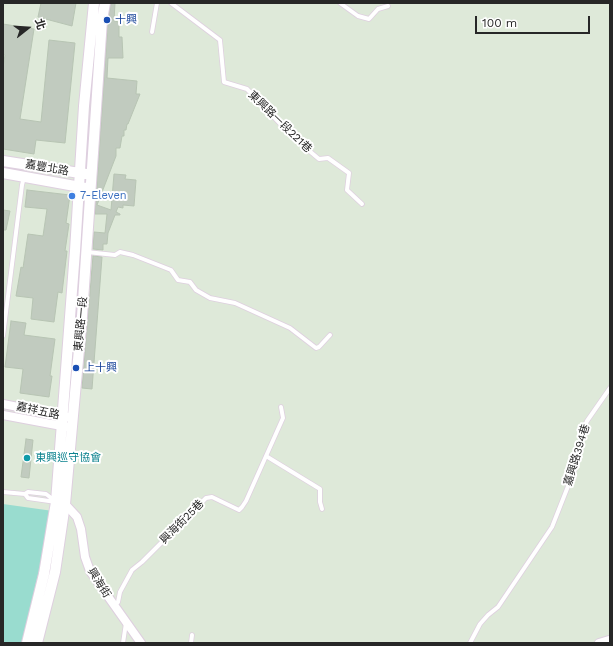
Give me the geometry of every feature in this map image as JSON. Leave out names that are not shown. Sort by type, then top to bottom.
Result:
[{"type":"street","name":"東興路一段","points":[[68,422],[84,106],[94,3]]},
{"type":"street","name":"東興路一段","points":[[37,643],[56,572],[68,422],[87,252],[102,20],[105,3]]},
{"type":"street","name":"嘉豐北路","points":[[3,160],[92,175]]},
{"type":"street","name":"嘉豐北路","points":[[3,173],[79,188],[90,188]]},
{"type":"street","name":"嘉祥五路","points":[[3,404],[68,422]]},
{"type":"street","name":"嘉祥五路","points":[[3,415],[68,422]]},
{"type":"street","name":"東興路一段","points":[[27,643],[61,503]]},
{"type":"street","name":"興海街","points":[[61,503],[77,517],[81,530],[85,557],[90,571],[141,643]]},
{"type":"street","points":[[599,643],[609,640],[610,642]]},
{"type":"lane","points":[[152,32],[157,3]]},
{"type":"lane","name":"東興路一段221巷","points":[[171,3],[220,40],[224,82],[247,89],[294,138],[319,158],[328,158],[349,173],[347,190],[362,204]]},
{"type":"lane","points":[[340,3],[358,16],[369,19],[378,9],[388,6]]},
{"type":"lane","points":[[3,336],[24,177]]},
{"type":"lane","points":[[87,252],[116,255],[120,252],[133,255],[171,270],[178,280],[190,282],[196,290],[210,298],[236,303],[290,328],[316,348],[319,347],[330,335]]},
{"type":"lane","name":"嘉興路394巷","points":[[470,643],[480,624],[498,607],[552,527],[576,466],[587,421],[610,388]]},
{"type":"lane","name":"興海街25巷","points":[[114,606],[118,602],[120,592],[132,570],[142,562],[206,498],[212,497],[239,510],[242,507],[282,418],[281,407]]},
{"type":"lane","points":[[266,456],[320,489],[320,502],[322,509]]},
{"type":"lane","points":[[3,492],[46,494],[61,503]]},
{"type":"lane","points":[[25,494],[28,498],[61,503]]},
{"type":"lane","points":[[122,643],[126,622]]},
{"type":"lane","points":[[192,635],[192,643]]},
{"type":"shaded area","points":[[3,504],[53,511],[22,643],[3,643]]},
{"type":"building","points":[[41,3],[76,3],[72,26],[38,17]]},
{"type":"building","points":[[111,3],[115,3],[114,21],[119,22],[119,37],[122,37],[123,58],[108,58],[107,78],[137,81],[136,94],[140,94],[127,124],[126,130],[124,130],[124,136],[122,136],[120,148],[116,148],[116,156],[97,205],[111,210],[114,174],[126,175],[125,179],[136,180],[134,206],[123,205],[123,208],[118,207],[116,212],[120,215],[115,215],[108,233],[107,244],[103,244],[103,250],[93,249],[94,232],[105,233],[107,214],[95,214],[108,21]]},
{"type":"building","points":[[3,24],[34,29],[20,119],[41,122],[49,40],[75,43],[65,143],[36,140],[34,154],[3,149],[3,67],[5,55],[3,54]]},
{"type":"building","points":[[27,190],[70,195],[66,223],[69,224],[65,251],[67,251],[62,293],[58,292],[54,322],[31,319],[33,298],[16,296],[21,267],[23,268],[28,234],[43,236],[47,209],[25,207]]},
{"type":"building","points":[[3,210],[10,211],[6,230],[3,230]]},
{"type":"building","points":[[93,256],[102,257],[92,389],[82,388]]},
{"type":"building","points":[[11,321],[26,323],[24,335],[55,339],[49,397],[20,393],[23,369],[5,367]]},
{"type":"building","name":"東興巡守協會","points":[[26,439],[33,440],[29,478],[21,477]]},
{"type":"place","name":"十興","points":[[107,20]]},
{"type":"place","name":"7-Eleven","points":[[72,196]]},
{"type":"place","name":"上十興","points":[[76,368]]},
{"type":"place","name":"東興巡守協會","points":[[27,458]]}]
